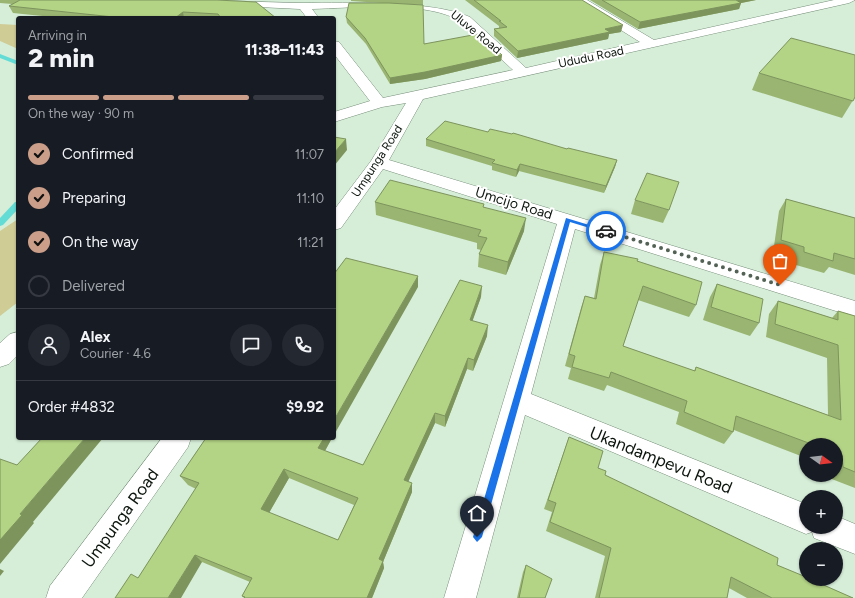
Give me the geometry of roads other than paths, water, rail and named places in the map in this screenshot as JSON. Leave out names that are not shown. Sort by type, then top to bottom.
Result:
[{"type":"street","name":"Uluve Road","points":[[174,0],[303,6],[399,3],[436,6],[456,14],[523,72]]},
{"type":"street","points":[[579,0],[652,44]]},
{"type":"street","name":"Ududu Road","points":[[336,116],[379,103],[417,96],[849,0]]},
{"type":"street","points":[[303,6],[311,16]]},
{"type":"street","points":[[336,48],[379,103]]},
{"type":"street","name":"Umpunga Road","points":[[336,221],[379,162],[417,96]]},
{"type":"street","name":"Umcijo Road","points":[[379,162],[568,219],[855,309]]},
{"type":"street","points":[[460,598],[568,219]]},
{"type":"street","points":[[0,357],[16,343]]},
{"type":"street","name":"Ukandampevu Road","points":[[517,400],[799,516]]},
{"type":"street","name":"Umpunga Road","points":[[62,598],[177,440]]},
{"type":"street","points":[[842,534],[855,539]]},
{"type":"waterway","points":[[0,56],[16,62]]},
{"type":"waterway","points":[[0,223],[16,206]]}]
